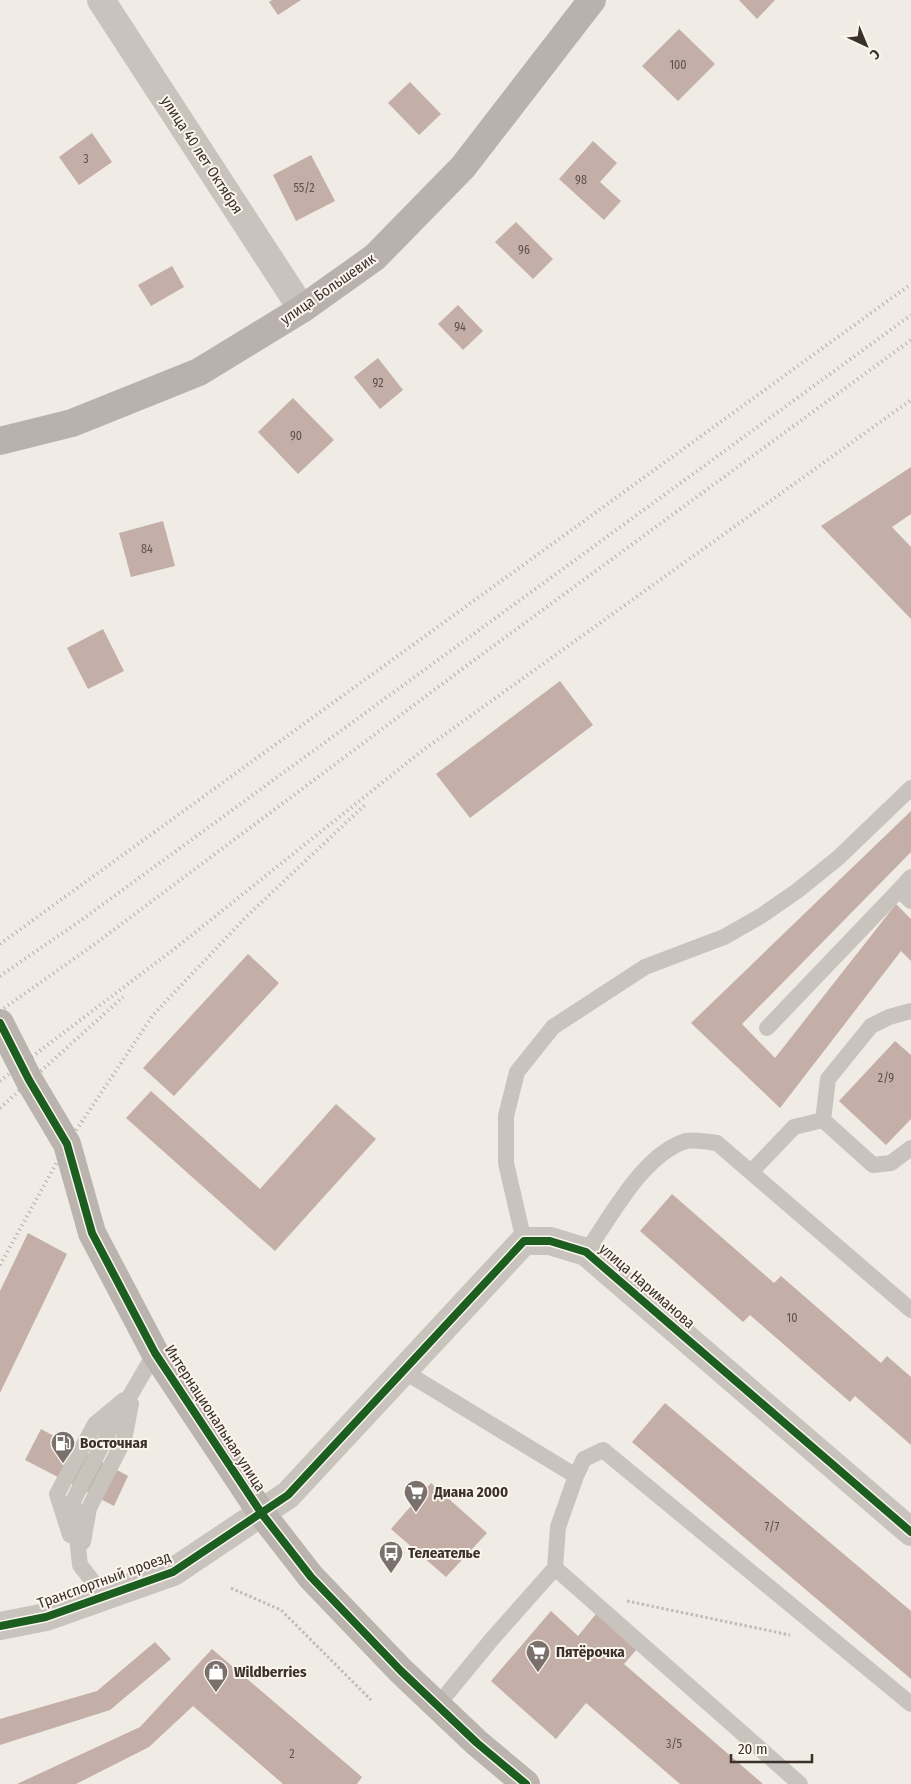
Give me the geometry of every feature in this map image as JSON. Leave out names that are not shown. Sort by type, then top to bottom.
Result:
[{"type":"main road","name":"улица Большевик","points":[[0,441],[72,423],[199,372],[302,309],[375,257],[463,167],[592,0]]},
{"type":"street","name":"улица 40 лет Октября","points":[[102,0],[302,309]]},
{"type":"street","name":"Интернациональная улица","points":[[0,1023],[29,1080],[67,1144],[92,1233],[155,1353],[262,1514],[311,1577],[401,1671],[437,1706],[526,1784]]},
{"type":"street","name":"улица Нариманова","points":[[524,1241],[550,1241],[586,1252],[911,1532]]},
{"type":"street","points":[[262,1514],[288,1495],[405,1372],[524,1241]]},
{"type":"street","name":"Транспортный проезд","points":[[0,1626],[46,1617],[173,1572],[262,1514]]},
{"type":"lane","points":[[524,1241],[506,1163],[506,1116],[517,1072],[553,1027],[645,967],[724,937],[761,916],[797,891],[838,858],[911,788]]},
{"type":"lane","points":[[767,1028],[911,877]]},
{"type":"lane","points":[[899,890],[911,901]]},
{"type":"lane","points":[[823,1120],[828,1079],[871,1026],[889,1016],[911,1011]]},
{"type":"lane","points":[[823,1120],[873,1165],[891,1163],[911,1148]]},
{"type":"lane","points":[[752,1171],[794,1126],[823,1120]]},
{"type":"lane","points":[[586,1252],[631,1188],[659,1156],[687,1141],[717,1143],[752,1171],[911,1310]]},
{"type":"lane","points":[[80,1566],[89,1508],[124,1440],[133,1392],[155,1353]]},
{"type":"lane","points":[[405,1372],[576,1476]]},
{"type":"lane","points":[[105,1597],[80,1566],[56,1494],[95,1424],[133,1392]]},
{"type":"lane","points":[[437,1706],[555,1568],[558,1527],[576,1476],[584,1459],[603,1450],[911,1704]]},
{"type":"lane","points":[[555,1568],[800,1784]]},
{"type":"path","points":[[231,1588],[281,1610],[371,1700]]},
{"type":"path","points":[[581,1592],[794,1635]]},
{"type":"building","points":[[272,0],[301,0],[278,15],[269,2]]},
{"type":"building","points":[[739,0],[775,0],[757,19]]},
{"type":"building","points":[[679,29],[715,64],[678,101],[642,66]]},
{"type":"building","points":[[410,82],[441,114],[419,135],[388,103]]},
{"type":"building","points":[[92,133],[112,162],[79,185],[59,157]]},
{"type":"building","points":[[593,141],[617,163],[600,182],[621,201],[604,220],[559,179]]},
{"type":"building","points":[[311,155],[335,201],[296,221],[273,175]]},
{"type":"building","points":[[516,222],[553,259],[533,279],[495,242]]},
{"type":"building","points":[[172,266],[184,287],[151,306],[138,285]]},
{"type":"building","points":[[458,305],[483,331],[463,350],[438,324]]},
{"type":"building","points":[[378,358],[403,390],[380,409],[354,377]]},
{"type":"building","points":[[293,398],[334,440],[298,474],[258,432]]},
{"type":"building","points":[[911,467],[911,514],[892,527],[911,547],[911,619],[821,526]]},
{"type":"building","points":[[163,521],[175,566],[131,577],[119,533]]},
{"type":"building","points":[[103,629],[124,671],[88,689],[67,648]]},
{"type":"building","points":[[560,681],[593,725],[470,818],[436,774]]},
{"type":"building","points":[[911,811],[911,852],[742,1024],[775,1058],[896,904],[911,919],[911,961],[901,951],[780,1108],[691,1023]]},
{"type":"building","points":[[248,954],[279,983],[174,1096],[143,1068]]},
{"type":"building","points":[[895,1041],[911,1055],[911,1119],[886,1145],[839,1101]]},
{"type":"building","points":[[151,1091],[260,1189],[336,1104],[376,1139],[275,1251],[126,1118]]},
{"type":"building","points":[[672,1194],[774,1283],[781,1276],[881,1363],[887,1356],[911,1377],[911,1445],[855,1396],[850,1402],[750,1315],[743,1322],[640,1231]]},
{"type":"building","points":[[28,1233],[67,1254],[0,1393],[0,1291]]},
{"type":"building","points":[[665,1403],[911,1611],[911,1679],[632,1442]]},
{"type":"building","points":[[41,1429],[128,1476],[114,1506],[25,1460]]},
{"type":"building","points":[[431,1483],[487,1533],[446,1577],[391,1529]]},
{"type":"building","points":[[551,1611],[578,1636],[596,1614],[637,1649],[624,1664],[763,1784],[680,1784],[586,1703],[556,1739],[491,1681]]},
{"type":"building","points":[[155,1642],[171,1659],[110,1710],[0,1745],[0,1719],[97,1691]]},
{"type":"building","points":[[212,1649],[362,1777],[357,1784],[283,1784],[193,1706],[149,1747],[76,1784],[17,1784],[140,1727]]},
{"type":"railway","points":[[0,944],[911,284]]},
{"type":"railway","points":[[0,976],[80,921],[911,315]]},
{"type":"railway","points":[[0,1011],[92,946],[477,658],[911,340]]},
{"type":"railway","points":[[0,1081],[178,946],[423,750],[911,400]]},
{"type":"railway","points":[[0,1265],[67,1144],[153,1015],[247,916],[367,803]]},
{"type":"railway","points":[[0,1108],[123,997]]},
{"type":"cycle path","points":[[0,1023],[29,1080],[67,1144],[92,1233],[155,1353],[262,1514],[311,1577],[401,1671],[477,1743],[526,1784]]},
{"type":"cycle path","points":[[0,1626],[46,1617],[173,1572],[288,1495],[524,1241],[550,1241],[586,1252],[911,1532]]},
{"type":"place","name":"Восточная","points":[[63,1464]]},
{"type":"place","name":"Диана 2000","points":[[416,1513]]},
{"type":"place","name":"Телеателье","points":[[391,1574]]},
{"type":"place","name":"Пятёрочка","points":[[538,1673]]},
{"type":"place","name":"Wildberries","points":[[216,1693]]}]
